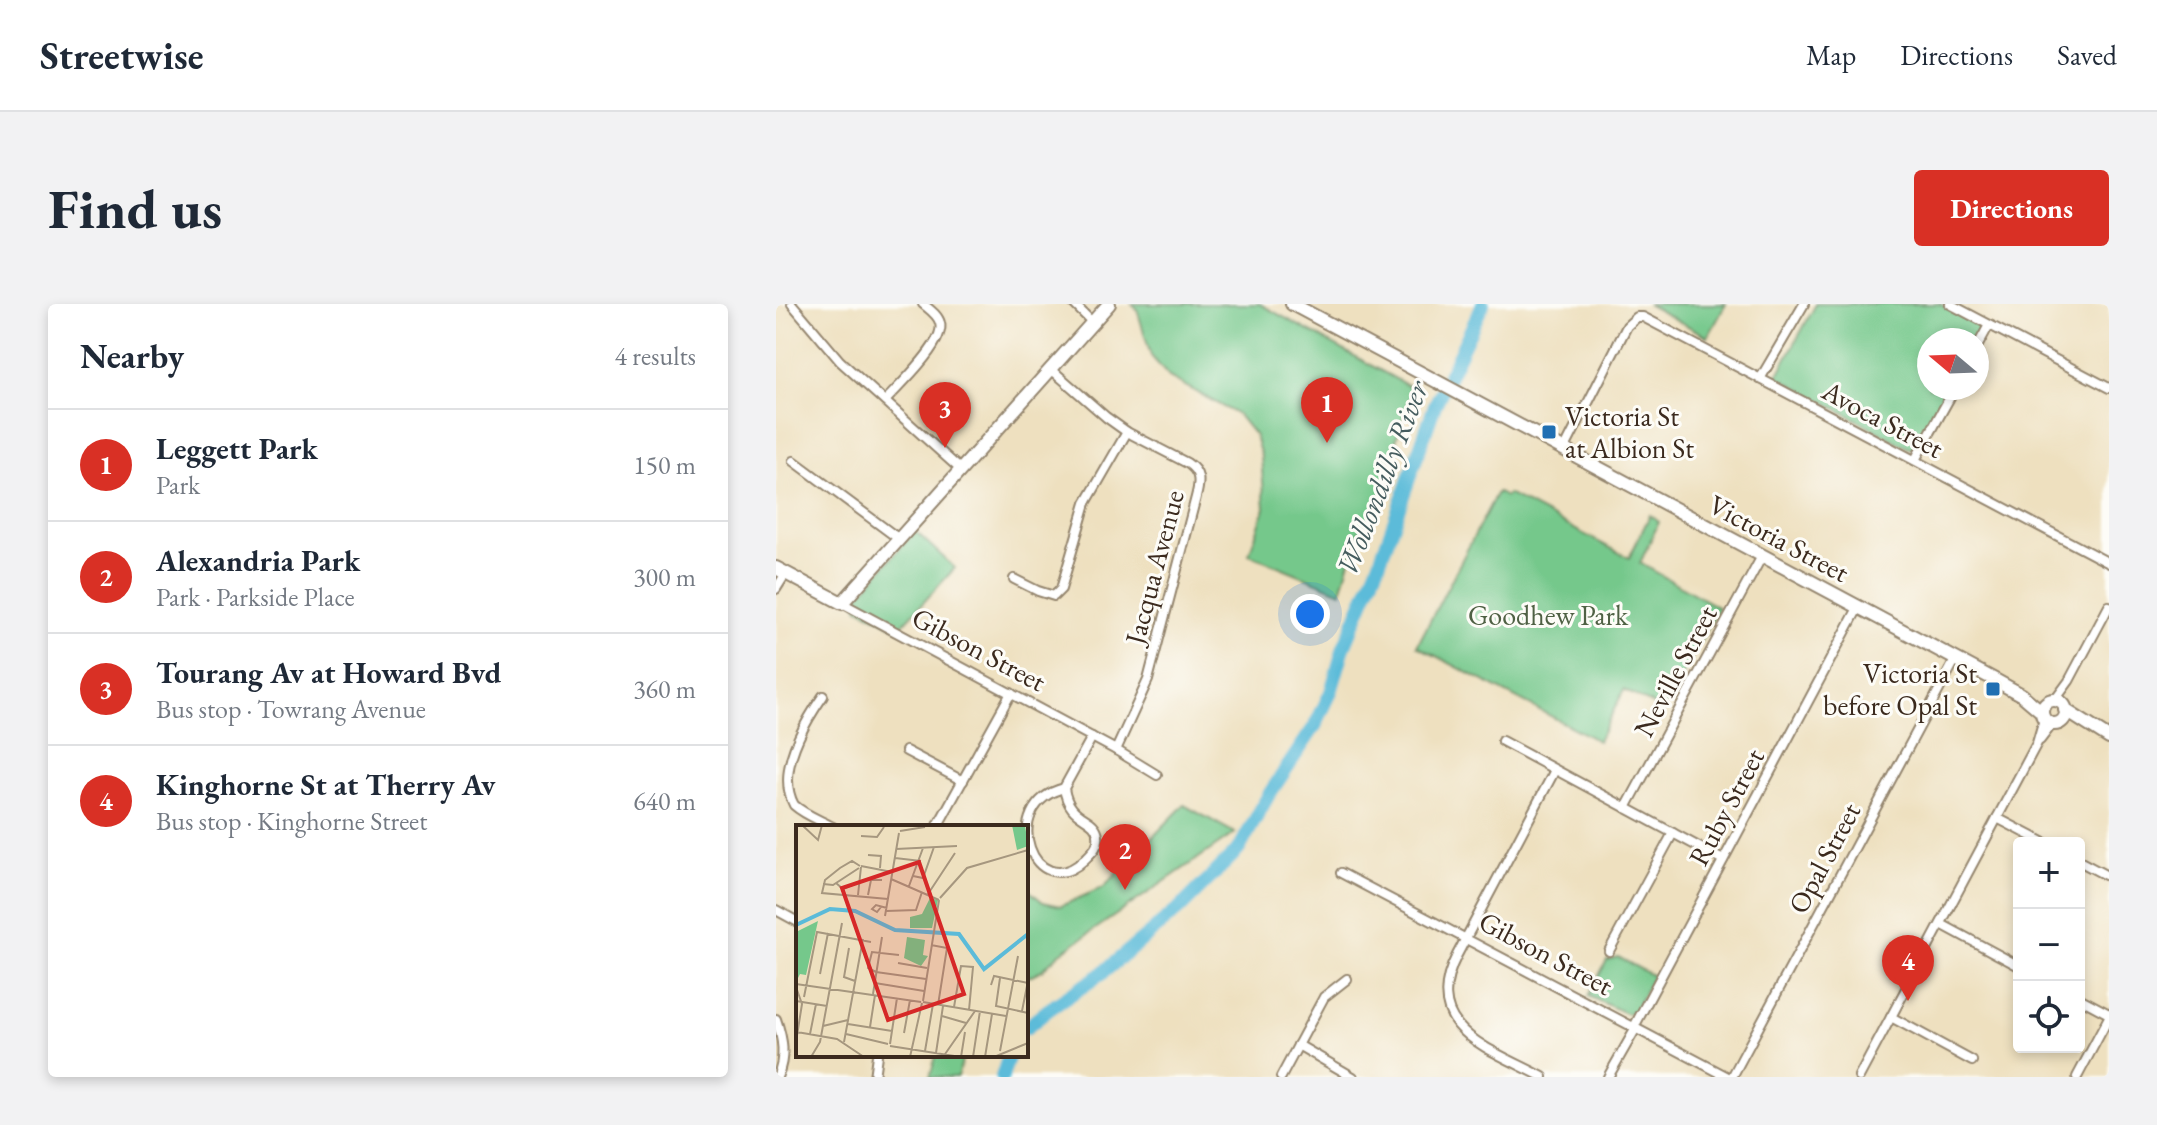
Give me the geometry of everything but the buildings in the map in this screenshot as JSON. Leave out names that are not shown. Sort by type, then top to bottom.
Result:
[{"type":"main road","points":[[842,603],[1109,304]]},
{"type":"main road","name":"Victoria Street","points":[[1292,304],[1955,660],[2109,737]]},
{"type":"main road","name":"Gibson Street","points":[[781,570],[842,603]]},
{"type":"street","points":[[792,304],[840,361],[961,470]]},
{"type":"street","points":[[885,401],[939,338],[937,315],[923,304]]},
{"type":"street","points":[[1074,304],[1092,322]]},
{"type":"street","points":[[1760,379],[1804,304]]},
{"type":"street","points":[[1950,304],[2109,388]]},
{"type":"street","name":"Avoca Street","points":[[1564,450],[1627,326],[1637,317],[1649,320],[2109,563]]},
{"type":"street","name":"Jacqua Avenue","points":[[1051,369],[1127,432],[1195,468],[1199,475],[1199,485],[1148,680],[1116,750]]},
{"type":"street","points":[[1915,460],[1948,400]]},
{"type":"street","points":[[1014,579],[1054,596],[1061,589],[1086,503],[1127,432]]},
{"type":"street","points":[[794,461],[899,539]]},
{"type":"street","name":"Neville Street","points":[[1626,808],[1762,556]]},
{"type":"street","points":[[776,589],[781,570]]},
{"type":"street","name":"Gibson Street","points":[[842,603],[1157,775]]},
{"type":"street","points":[[1859,1077],[2069,681],[2106,620],[2109,606]]},
{"type":"street","name":"Ruby Street","points":[[1608,1077],[1858,608]]},
{"type":"street","name":"Opal Street","points":[[1730,1077],[1955,660]]},
{"type":"street","points":[[938,825],[1011,693]]},
{"type":"street","points":[[823,696],[785,753],[781,781],[792,804],[829,825]]},
{"type":"street","points":[[1028,827],[1038,802],[1046,794],[1064,788],[1092,737]]},
{"type":"street","points":[[1502,741],[1723,860]]},
{"type":"street","points":[[906,751],[963,781]]},
{"type":"street","points":[[1543,1077],[1468,1037],[1453,1021],[1447,1008],[1445,986],[1448,972],[1555,770]]},
{"type":"street","points":[[1028,834],[1033,856],[1045,868],[1058,872],[1078,866],[1095,849],[1099,838],[1095,826],[1069,806],[1064,788]]},
{"type":"street","points":[[1997,818],[2033,837]]},
{"type":"street","points":[[1609,951],[1673,833]]},
{"type":"street","points":[[2085,864],[2109,877]]},
{"type":"street","name":"Gibson Street","points":[[1341,873],[1730,1077]]},
{"type":"street","points":[[776,910],[796,921]]},
{"type":"street","points":[[1941,924],[2013,963]]},
{"type":"street","points":[[1281,1077],[1324,997],[1347,979]]},
{"type":"street","points":[[2077,1077],[2109,1015],[2085,1001]]},
{"type":"street","points":[[1891,1017],[1972,1061]]},
{"type":"street","points":[[776,1019],[783,1047],[777,1077]]},
{"type":"street","points":[[1298,1045],[1353,1077]]},
{"type":"street","points":[[874,1077],[877,1057]]},
{"type":"green space","points":[[1132,304],[1260,304],[1414,389],[1402,419],[1379,503],[1357,535],[1341,592],[1249,554],[1265,508],[1261,456],[1255,436],[1238,415],[1169,377],[1151,356],[1137,309]]},
{"type":"green space","points":[[1647,304],[1726,304],[1708,337]]},
{"type":"green space","points":[[1816,304],[1940,304],[1979,327],[1917,328],[1917,400],[1945,400],[1921,445],[1915,449],[1777,376]]},
{"type":"green space","name":"Goodhew Park","points":[[1497,492],[1506,497],[1508,494],[1629,558],[1650,515],[1659,522],[1640,563],[1719,608],[1663,710],[1624,690],[1598,741],[1417,646]]},
{"type":"green space","points":[[915,531],[955,568],[899,629],[859,608],[855,600]]},
{"type":"green space","points":[[1184,805],[1235,833],[1028,977],[1028,890],[1043,902],[1061,906],[1104,887]]},
{"type":"green space","points":[[1618,957],[1653,976],[1635,1010],[1627,1014],[1588,996],[1607,960]]},
{"type":"green space","points":[[935,1057],[963,1057],[957,1077],[930,1077]]},
{"type":"waterway","name":"Wollondilly River","points":[[1028,1026],[1101,974],[1179,909],[1239,849],[1268,796],[1315,726],[1331,692],[1344,647],[1379,564],[1435,405],[1483,304]]},
{"type":"waterway","name":"Wollondilly River","points":[[1002,1077],[1008,1057]]},
{"type":"place","name":"Victoria St at Albion St","points":[[1549,432]]},
{"type":"place","name":"Leggett Park","points":[[1327,443]]},
{"type":"place","name":"Tourang Av at Howard Bvd","points":[[945,448]]},
{"type":"place","name":"Victoria St before Opal St","points":[[1993,689]]},
{"type":"place","name":"Alexandria Park","points":[[1125,890]]},
{"type":"place","name":"Kinghorne St at Therry Av","points":[[1908,1001]]}]
